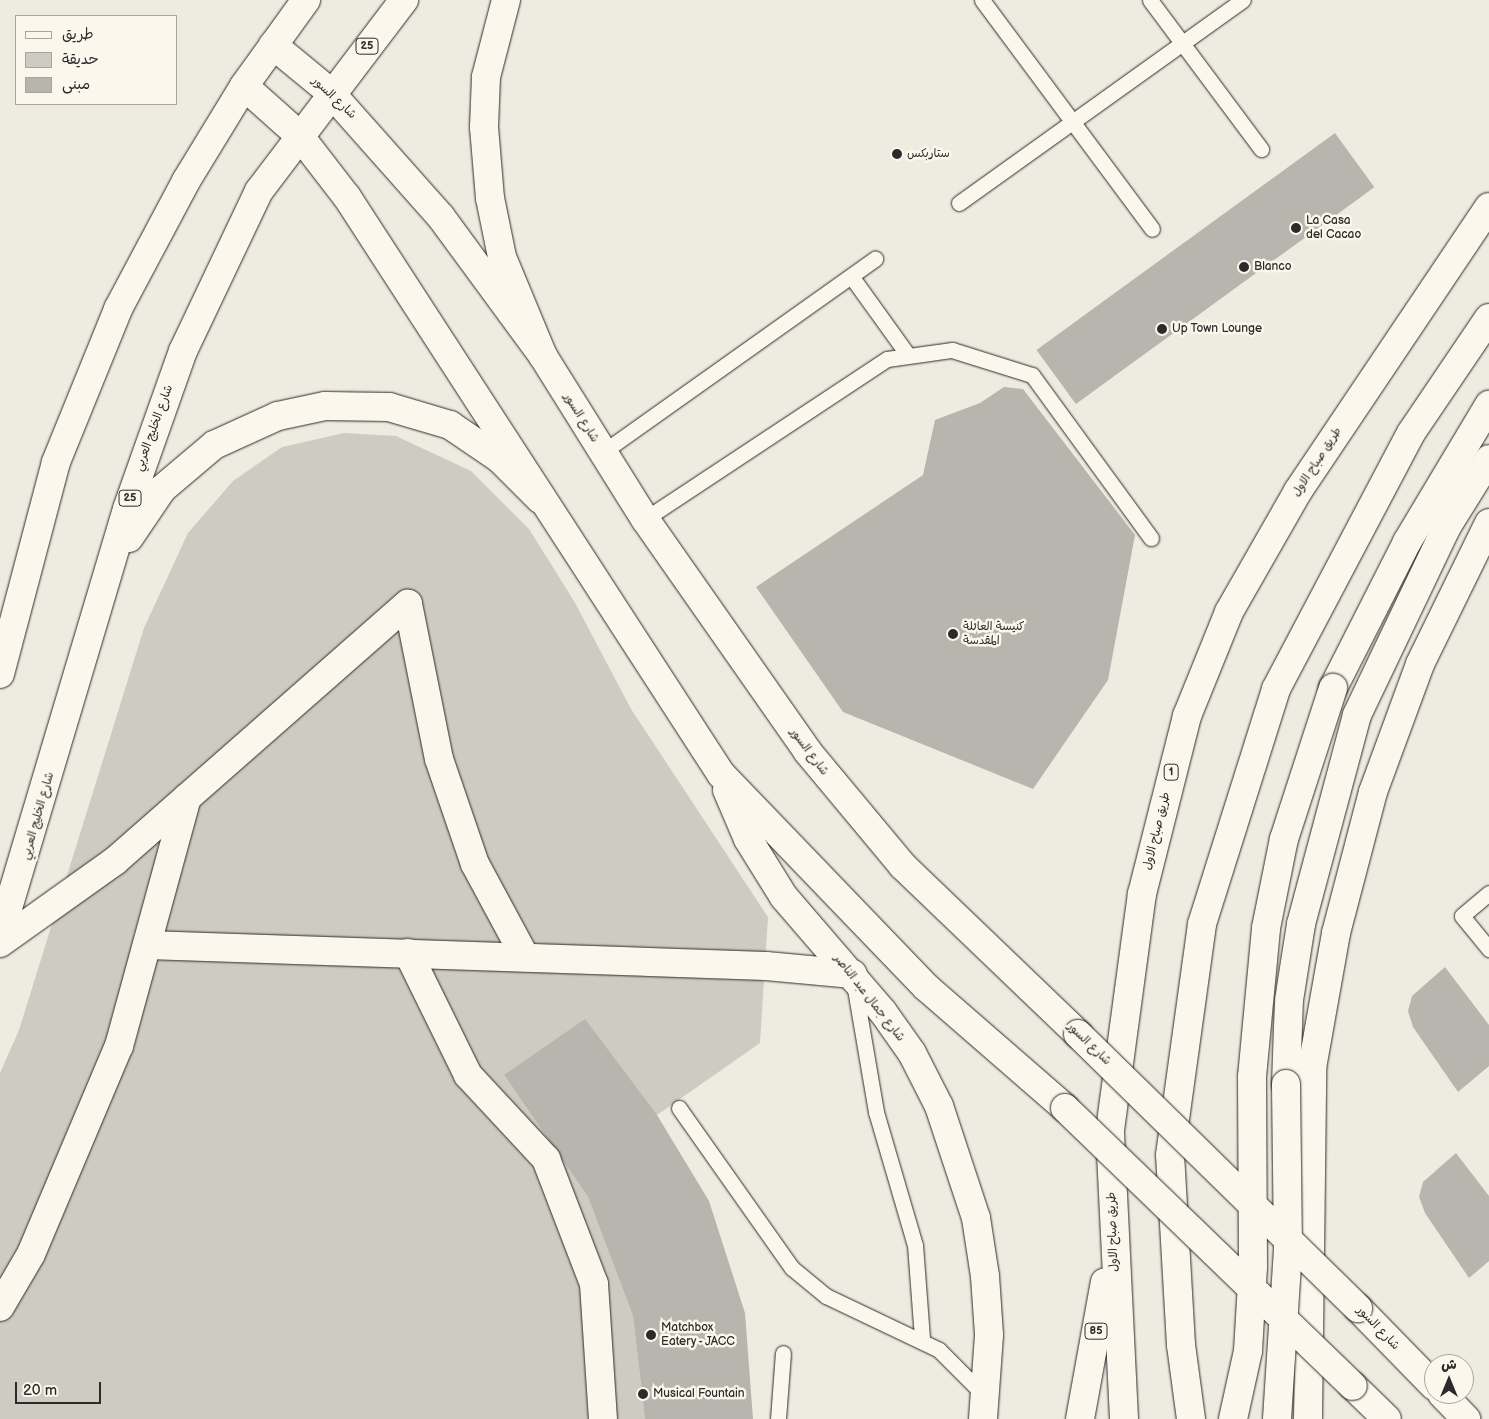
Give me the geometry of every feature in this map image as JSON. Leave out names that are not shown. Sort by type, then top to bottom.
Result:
[{"type":"main road","points":[[0,674],[36,531],[80,399],[152,241],[244,86],[306,0]]},
{"type":"main road","name":"شارع الخليج العربي","points":[[0,935],[38,819],[104,580],[183,351],[259,191],[330,92],[404,0]]},
{"type":"main road","points":[[506,0],[486,78],[484,127],[490,198],[502,257],[543,356]]},
{"type":"main road","name":"شارع السور","points":[[273,45],[330,92],[440,217],[543,356],[645,519],[808,752],[897,858],[1358,1308],[1424,1376]]},
{"type":"main road","points":[[244,86],[299,135],[346,197],[540,499],[721,774],[926,987],[1065,1108],[1387,1419]]},
{"type":"main road","name":"طريق صباح الاول","points":[[1124,1419],[1113,1244],[1110,1130],[1127,993],[1142,894],[1187,716],[1229,612],[1298,490],[1489,207]]},
{"type":"main road","points":[[1191,1419],[1181,1345],[1170,1155],[1202,924],[1276,690],[1411,433],[1489,318]]},
{"type":"main road","points":[[104,580],[146,508],[193,460],[254,424],[300,410],[369,405],[431,418],[482,445],[540,499]]},
{"type":"main road","points":[[1233,1419],[1248,1351],[1253,1267],[1252,1077],[1266,928],[1284,840],[1333,688],[1408,542],[1489,405]]},
{"type":"main road","points":[[1277,1419],[1288,1249],[1286,1084],[1289,1000],[1301,924],[1357,715],[1446,528],[1489,459]]},
{"type":"main road","points":[[1308,1419],[1312,1068],[1336,933],[1372,792],[1420,664],[1489,523]]},
{"type":"main road","points":[[0,943],[115,861],[408,604],[439,759],[476,864],[525,957]]},
{"type":"main road","name":"شارع جمال عبد الناصر","points":[[721,774],[748,839],[784,897],[853,974],[912,1053],[960,1161],[985,1276],[985,1408]]},
{"type":"main road","points":[[0,1307],[31,1254],[120,1046],[187,798]]},
{"type":"main road","points":[[147,945],[766,966],[853,974]]},
{"type":"main road","points":[[408,953],[468,1075],[546,1159],[594,1284],[603,1419]]},
{"type":"main road","name":"85","points":[[1080,1419],[1113,1244]]},
{"type":"main road","points":[[1452,1404],[1466,1419]]},
{"type":"lane","points":[[982,0],[1152,229]]},
{"type":"lane","points":[[1150,0],[1261,149]]},
{"type":"lane","points":[[959,203],[1244,0]]},
{"type":"lane","points":[[603,452],[875,259]]},
{"type":"lane","points":[[851,276],[907,354]]},
{"type":"lane","points":[[645,519],[776,429],[887,359],[907,354],[952,350],[1032,375],[1151,538]]},
{"type":"lane","points":[[1489,893],[1462,916],[1489,949]]},
{"type":"lane","points":[[853,974],[876,1112],[916,1245],[922,1339]]},
{"type":"lane","points":[[679,1108],[792,1268],[845,1307],[922,1339],[957,1364],[985,1408]]},
{"type":"lane","points":[[778,1419],[783,1353]]},
{"type":"green space","points":[[344,433],[396,436],[471,471],[529,529],[574,601],[631,709],[768,917],[760,1043],[657,1115],[504,1075],[588,1197],[633,1316],[645,1419],[0,1419],[0,1073],[19,1030],[144,628],[188,533],[233,481],[282,447]]},
{"type":"building","points":[[1335,133],[1374,187],[1076,404],[1036,350]]},
{"type":"building","name":"كنيسة العائلة المقدسة","points":[[1004,387],[1023,389],[1135,535],[1108,680],[1033,789],[843,712],[756,587],[923,475],[935,420],[980,403]]},
{"type":"building","points":[[1445,967],[1489,1025],[1489,1066],[1458,1092],[1413,1027],[1408,1011],[1412,996]]},
{"type":"building","points":[[585,1019],[657,1115],[709,1201],[745,1313],[753,1419],[645,1419],[633,1316],[588,1197],[504,1075]]},
{"type":"building","points":[[1456,1153],[1489,1196],[1489,1261],[1469,1278],[1425,1213],[1419,1197],[1423,1182]]},
{"type":"place","name":"ستاربكس","points":[[897,154]]},
{"type":"place","name":"La Casa del Cacao","points":[[1296,228]]},
{"type":"place","name":"Blanco","points":[[1244,267]]},
{"type":"place","name":"Up Town Lounge","points":[[1162,329]]},
{"type":"place","name":"كنيسة العائلة المقدسة","points":[[953,634]]},
{"type":"place","name":"Matchbox Eatery - JACC","points":[[651,1335]]},
{"type":"place","name":"Musical Fountain","points":[[643,1394]]}]
